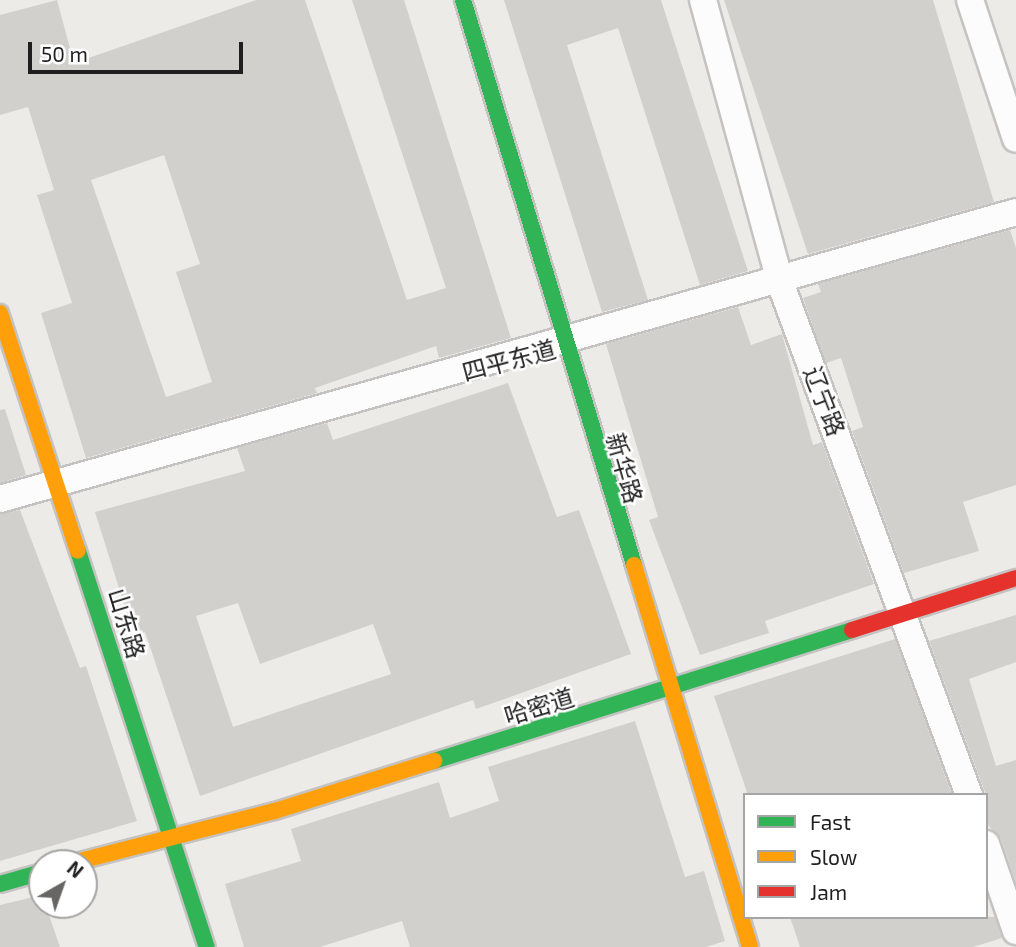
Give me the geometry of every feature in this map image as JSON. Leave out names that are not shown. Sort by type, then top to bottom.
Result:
[{"type":"street","name":"新华路","points":[[463,0],[667,690],[750,947]]},
{"type":"street","name":"辽宁路","points":[[704,0],[780,282],[908,615],[968,793]]},
{"type":"street","points":[[970,0],[1016,139]]},
{"type":"street","name":"四平东道","points":[[0,499],[565,344],[1016,212]]},
{"type":"street","name":"山东路","points":[[0,313],[60,482],[168,834],[208,947]]},
{"type":"street","name":"哈密道","points":[[98,855],[168,834],[275,811],[908,615],[1016,578]]},
{"type":"street","points":[[988,850],[1016,931]]},
{"type":"street","points":[[0,884],[28,876]]},
{"type":"building","points":[[57,0],[74,63],[256,0],[305,0],[407,300],[446,288],[352,0],[404,0],[511,338],[439,358],[436,346],[315,388],[317,393],[86,458],[41,313],[72,303],[37,195],[54,190],[28,107],[0,115],[0,15]],"holes":[[[164,155],[200,264],[176,272],[212,382],[166,397],[91,180]]]},
{"type":"building","points":[[504,0],[661,0],[748,271],[700,285],[618,28],[567,45],[648,300],[602,312]]},
{"type":"building","points":[[724,0],[933,0],[994,202],[808,254]]},
{"type":"building","points":[[1010,230],[1016,248],[1016,485],[963,502],[979,551],[904,573],[852,431],[863,427],[841,358],[826,363],[803,298],[821,292],[818,284]]},
{"type":"building","points":[[738,307],[751,345],[782,334],[813,445],[822,442],[874,584],[765,621],[769,633],[700,655],[649,520],[658,517],[606,344]]},
{"type":"building","points":[[508,383],[557,517],[579,510],[631,654],[476,709],[473,700],[200,796],[145,632],[134,636],[95,512],[245,471],[237,448],[327,423],[333,440]],"holes":[[[238,603],[260,664],[373,624],[391,674],[233,727],[196,616]]]},
{"type":"building","points":[[5,409],[26,475],[0,483],[0,410]]},
{"type":"building","points":[[20,510],[80,668],[86,666],[137,821],[41,849],[28,849],[28,853],[0,861],[0,514]]},
{"type":"building","points":[[1016,615],[1016,662],[969,679],[996,766],[1016,760],[1016,883],[1001,839],[988,825],[988,793],[985,793],[929,641]]},
{"type":"building","points":[[895,639],[951,793],[747,793],[714,696]]},
{"type":"building","points":[[635,721],[685,877],[704,871],[725,941],[706,947],[410,947],[402,921],[320,947],[244,947],[225,884],[301,861],[291,829],[439,782],[450,818],[499,801],[488,767]]},
{"type":"building","points":[[28,898],[28,919],[50,919],[60,947],[0,947],[0,905]]},
{"type":"building","points":[[995,917],[1002,938],[973,947],[800,947],[791,919]]},
{"type":"traffic: fast","points":[[463,0],[634,565]]},
{"type":"traffic: fast","points":[[78,551],[207,947]]},
{"type":"traffic: fast","points":[[434,761],[852,630]]},
{"type":"traffic: fast","points":[[0,884],[28,876]]},
{"type":"traffic: slow","points":[[0,313],[78,551]]},
{"type":"traffic: slow","points":[[634,565],[750,947]]},
{"type":"traffic: slow","points":[[98,856],[275,811],[434,761]]},
{"type":"traffic: jam","points":[[852,630],[1016,578]]}]
